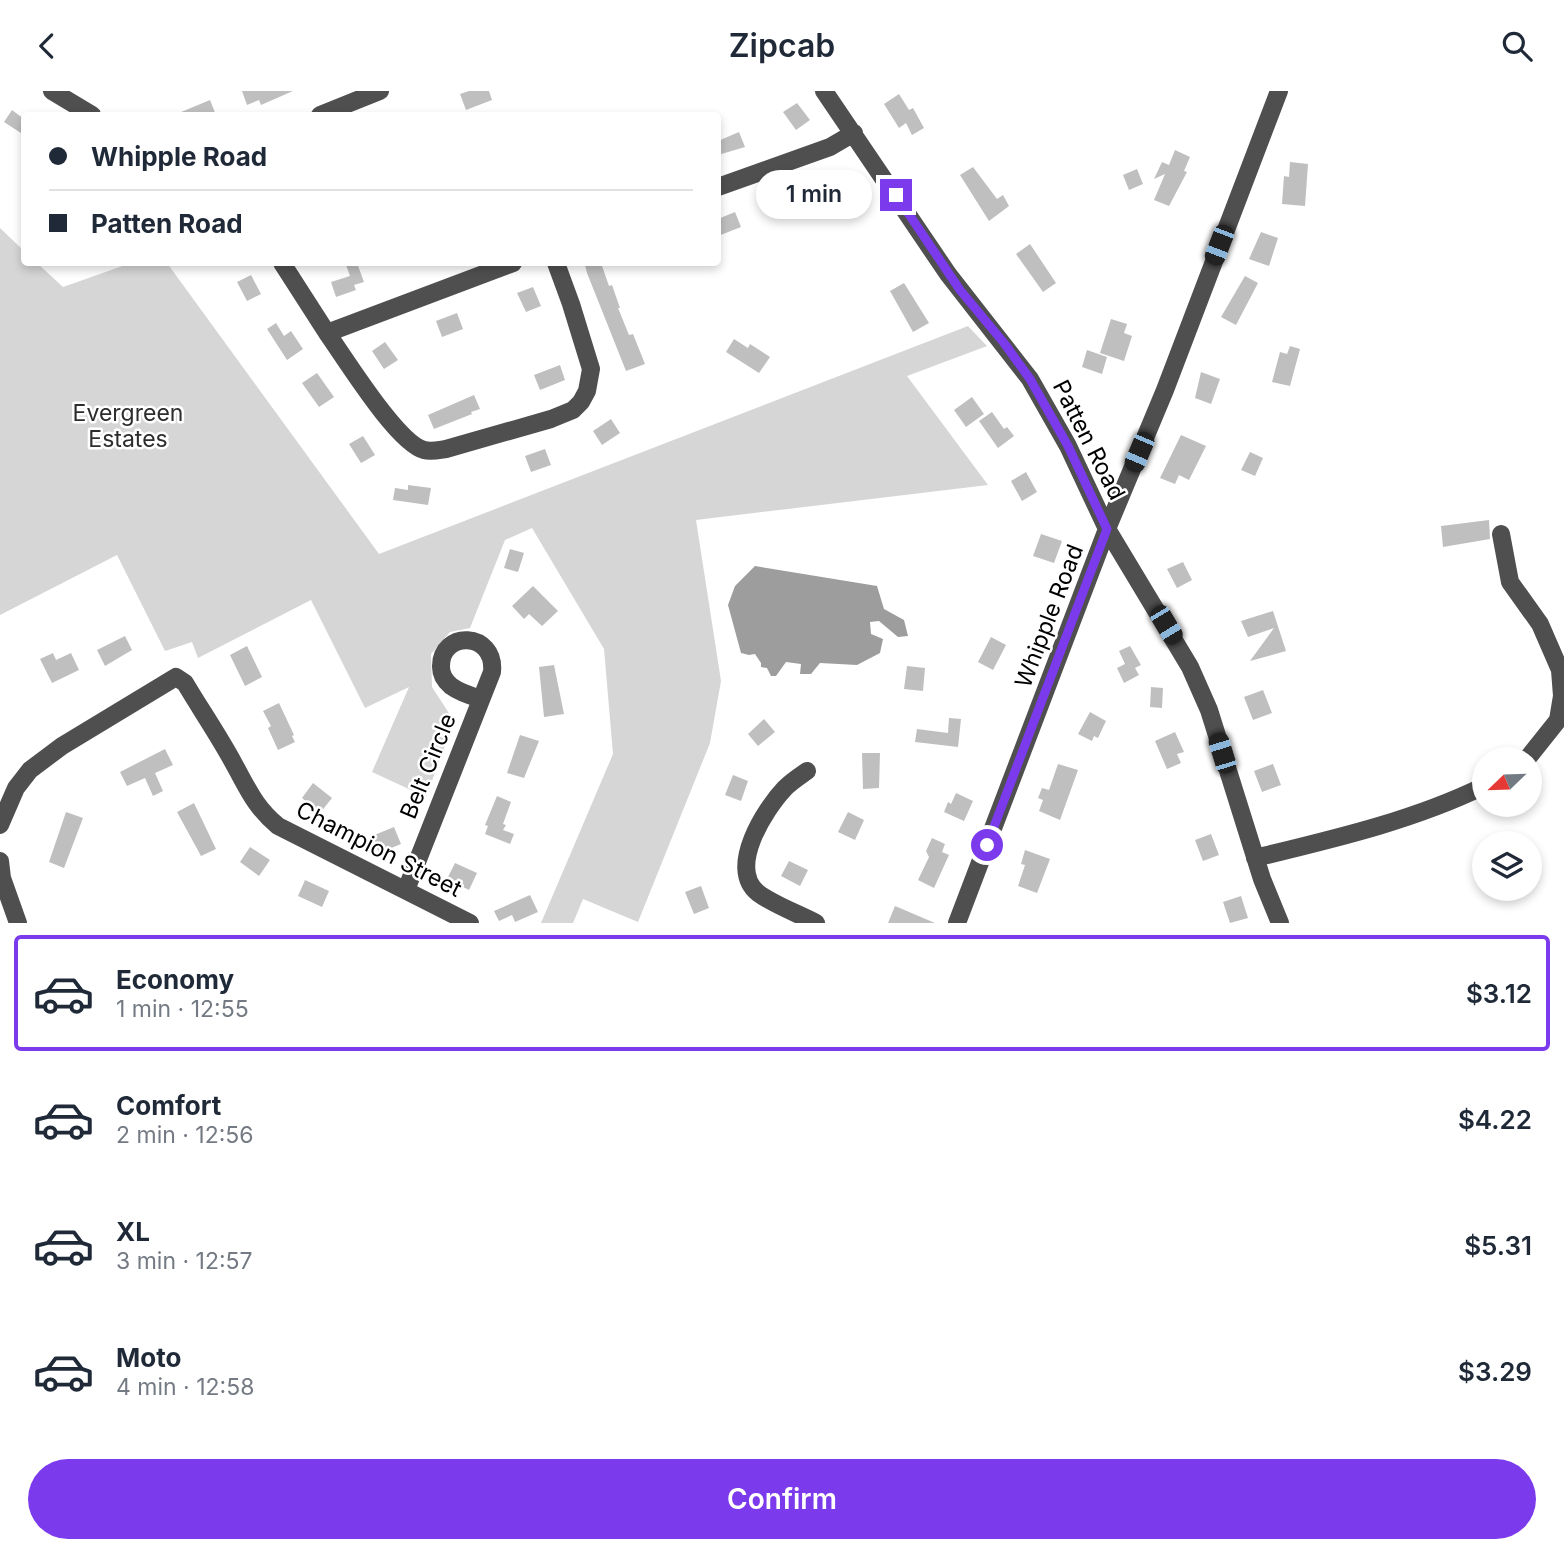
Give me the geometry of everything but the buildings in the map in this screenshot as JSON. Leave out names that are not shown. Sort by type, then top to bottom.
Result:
[{"type":"street","points":[[52,91],[87,112]]},
{"type":"street","points":[[328,112],[380,91]]},
{"type":"street","name":"Patten Road","points":[[824,91],[948,274],[1030,379],[1068,446],[1107,529],[1178,646],[1200,688],[1255,859],[1280,923]]},
{"type":"street","name":"Whipple Road","points":[[957,923],[1107,529],[1165,390],[1279,91]]},
{"type":"street","points":[[721,186],[830,146],[854,134]]},
{"type":"street","points":[[284,266],[327,333],[397,429],[421,449],[432,451],[551,419],[573,410],[581,402],[587,391],[591,369],[557,266]]},
{"type":"street","points":[[327,333],[505,266]]},
{"type":"street","points":[[1501,534],[1510,582],[1540,624],[1560,670],[1562,696],[1558,720],[1537,747]]},
{"type":"street","name":"Champion Street","points":[[0,825],[16,788],[30,770],[62,746],[176,677],[185,683],[261,813],[299,839],[470,923]]},
{"type":"street","name":"Belt Circle","points":[[406,890],[481,699]]},
{"type":"street","points":[[807,771],[788,785],[772,803],[760,824],[745,862],[746,874],[758,892],[816,923]]},
{"type":"street","points":[[1255,859],[1409,817],[1472,791]]},
{"type":"street","points":[[0,861],[2,878],[18,923]]},
{"type":"green space","name":"Evergreen Estates","points":[[0,228],[21,248],[21,266],[40,266],[63,287],[122,266],[169,266],[379,554],[968,326],[987,346],[907,376],[988,485],[696,520],[721,681],[710,743],[638,922],[583,899],[573,923],[541,923],[613,754],[604,649],[532,528],[505,540],[470,628],[450,632],[431,654],[432,687],[454,721],[426,797],[372,772],[409,687],[365,708],[311,600],[198,658],[192,642],[165,651],[117,555],[0,615]]},
{"type":"shaded area","points":[[755,566],[877,586],[884,609],[904,620],[908,636],[898,637],[879,621],[870,622],[871,634],[883,639],[880,653],[857,665],[820,663],[811,674],[800,674],[801,664],[786,662],[776,676],[771,676],[767,668],[761,667],[755,654],[741,653],[728,605],[735,586]]},
{"type":"route","points":[[896,195],[948,274],[1030,379],[1068,446],[1107,529],[987,845]]}]
